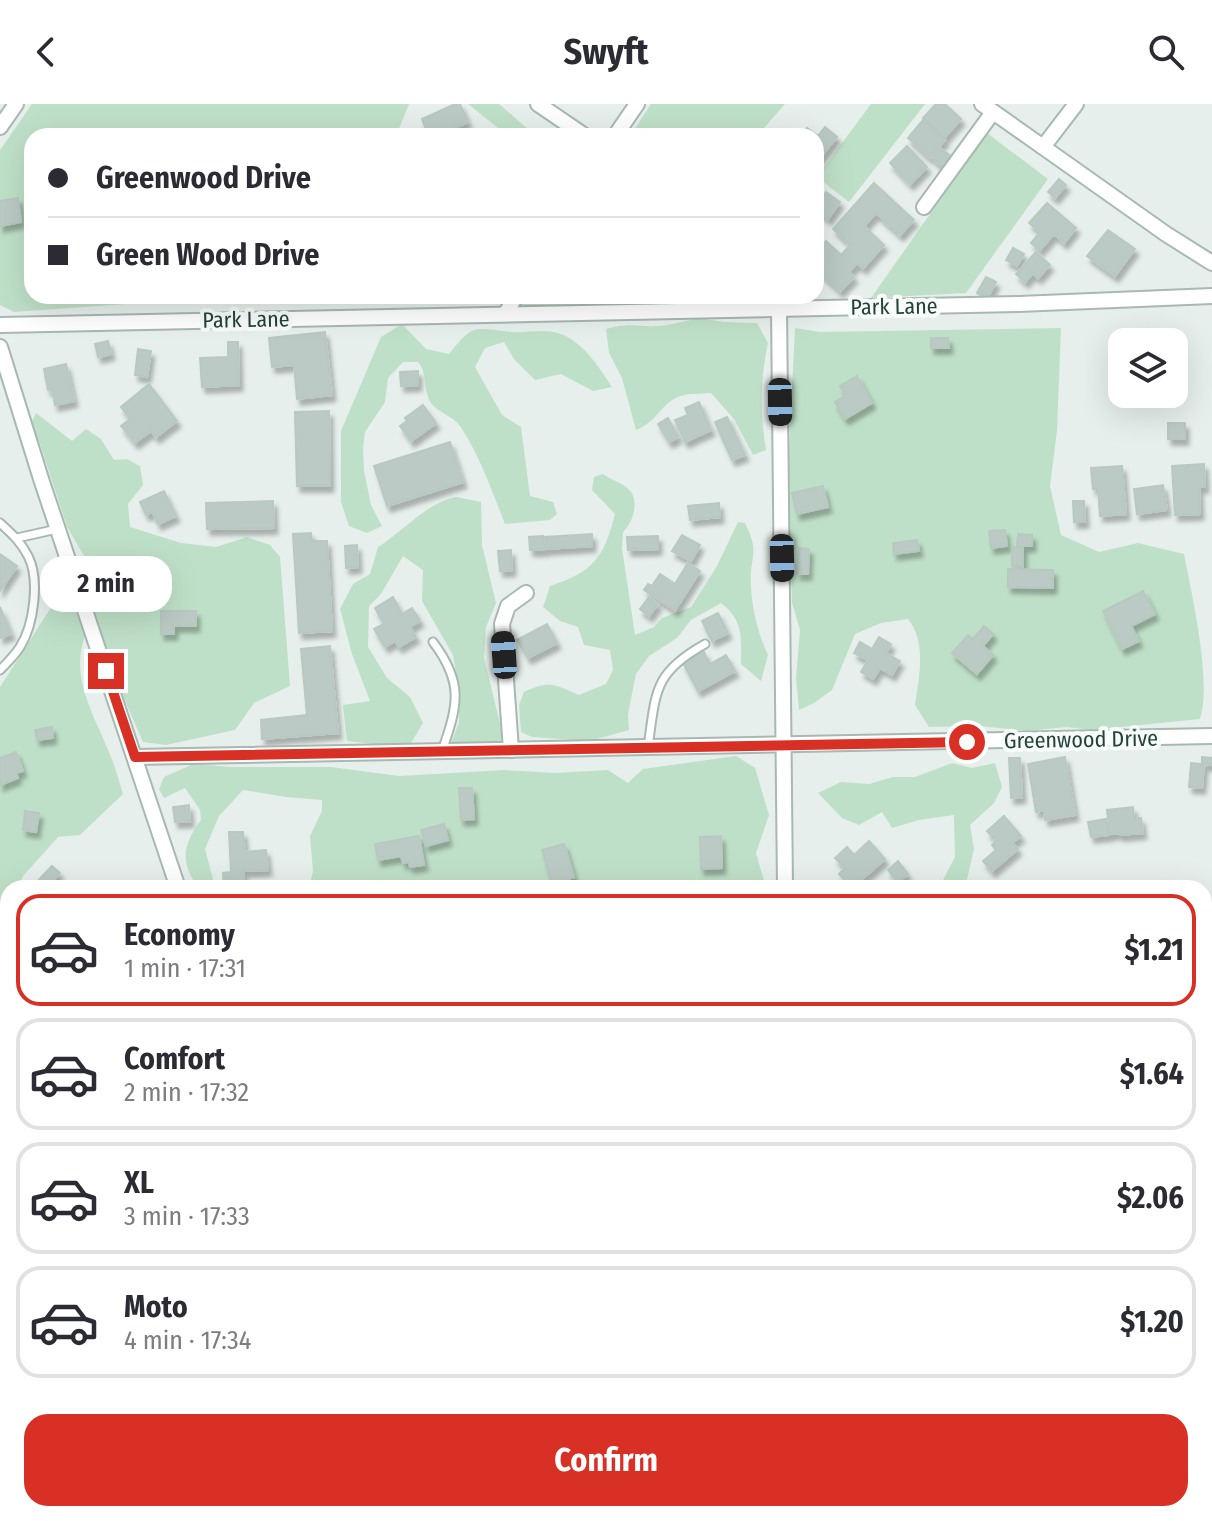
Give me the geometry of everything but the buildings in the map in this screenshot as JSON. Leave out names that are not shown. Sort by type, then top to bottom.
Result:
[{"type":"street","points":[[0,127],[16,104]]},
{"type":"street","points":[[538,104],[573,128]]},
{"type":"street","points":[[620,128],[637,104]]},
{"type":"street","points":[[1043,147],[1076,104]]},
{"type":"street","points":[[924,207],[987,108],[1212,263]]},
{"type":"street","name":"Park Lane","points":[[0,325],[1019,304],[1212,296]]},
{"type":"street","points":[[506,313],[511,304]]},
{"type":"street","points":[[779,308],[785,880]]},
{"type":"street","points":[[0,347],[57,529],[175,880]]},
{"type":"street","points":[[511,750],[502,624],[508,606],[526,593]]},
{"type":"street","name":"Greenwood Drive","points":[[135,757],[1212,736]]},
{"type":"lane","points":[[0,523],[17,538],[30,559],[33,618],[20,647],[0,670]]},
{"type":"lane","points":[[17,538],[57,529]]},
{"type":"lane","points":[[433,642],[451,668],[457,693],[442,751]]},
{"type":"lane","points":[[648,748],[655,700],[663,676],[680,659],[705,644]]},
{"type":"green space","points":[[32,104],[409,104],[399,128],[24,128],[24,304],[126,304],[14,312],[0,305],[0,150]]},
{"type":"green space","points":[[468,104],[499,104],[527,128],[498,128]]},
{"type":"green space","points":[[651,104],[785,104],[764,128],[635,128]]},
{"type":"green space","points":[[871,104],[925,104],[849,202],[824,182],[824,168]]},
{"type":"green space","points":[[987,133],[1048,179],[966,293],[871,298]]},
{"type":"green space","points":[[522,304],[578,304],[520,307]]},
{"type":"green space","points":[[698,318],[757,323],[768,343],[762,396],[766,450],[753,455],[734,419],[711,393],[678,397],[636,430],[622,378],[609,353],[606,329],[628,325],[664,325]]},
{"type":"green space","points":[[402,324],[426,349],[449,354],[475,330],[555,332],[577,343],[596,364],[612,387],[593,391],[561,374],[535,380],[514,359],[504,342],[485,348],[475,367],[502,415],[521,427],[530,496],[553,502],[557,514],[550,520],[505,524],[467,437],[453,419],[431,403],[418,362],[403,362],[388,378],[385,402],[365,432],[364,471],[371,505],[382,526],[367,533],[349,526],[341,502],[341,431],[381,337]]},
{"type":"green space","points":[[795,328],[820,332],[1061,328],[1057,430],[1050,486],[1061,535],[1099,552],[1138,543],[1184,554],[1202,661],[1204,683],[1200,719],[1091,730],[1067,727],[1028,731],[979,726],[929,727],[915,705],[920,649],[908,619],[881,623],[855,634],[832,690],[799,710],[796,678],[800,630],[792,603],[788,472]]},
{"type":"green space","points":[[36,413],[72,441],[86,429],[101,439],[114,460],[127,459],[140,466],[143,485],[128,504],[130,527],[181,543],[216,547],[247,537],[270,545],[280,557],[290,686],[254,703],[235,730],[166,745],[143,742],[107,660],[82,583],[97,578],[67,527],[40,444],[30,425]]},
{"type":"green space","points":[[603,474],[631,491],[635,503],[630,522],[623,532],[622,548],[635,635],[654,627],[662,618],[691,607],[717,566],[738,522],[745,523],[753,549],[751,576],[754,612],[768,655],[761,681],[741,664],[741,638],[737,623],[721,603],[691,620],[677,638],[649,656],[636,674],[628,714],[629,730],[590,741],[532,737],[521,732],[519,705],[524,692],[552,685],[579,695],[606,684],[613,670],[610,650],[584,645],[578,627],[560,621],[543,607],[550,586],[587,569],[606,542],[615,514],[592,490],[594,477]]},
{"type":"green space","points":[[456,497],[481,502],[482,545],[496,603],[486,627],[484,658],[504,740],[472,747],[451,743],[459,722],[459,690],[453,655],[422,601],[423,570],[403,556],[381,594],[369,606],[368,647],[387,678],[410,697],[423,723],[411,743],[347,741],[343,705],[370,701],[352,654],[340,609],[353,584],[370,574],[378,547],[425,511]]},
{"type":"green space","points":[[58,604],[75,610],[85,636],[81,652],[82,683],[123,794],[80,835],[58,837],[21,880],[0,880],[0,687],[50,609]]},
{"type":"green space","points":[[736,756],[755,768],[769,815],[756,853],[764,880],[311,880],[310,836],[322,811],[322,800],[243,790],[219,816],[205,849],[213,879],[194,880],[188,870],[186,854],[190,837],[201,820],[200,810],[185,788],[164,798],[159,789],[164,777],[193,764],[331,767],[399,776],[504,770],[555,773],[608,770],[628,783],[643,769]]},
{"type":"green space","points":[[952,763],[972,768],[995,763],[1002,787],[994,803],[970,825],[974,849],[967,880],[943,880],[955,857],[954,815],[892,828],[882,812],[859,825],[842,818],[818,793],[841,782],[869,784],[893,777],[915,777]]},
{"type":"route","points":[[106,671],[135,757],[967,742]]}]
